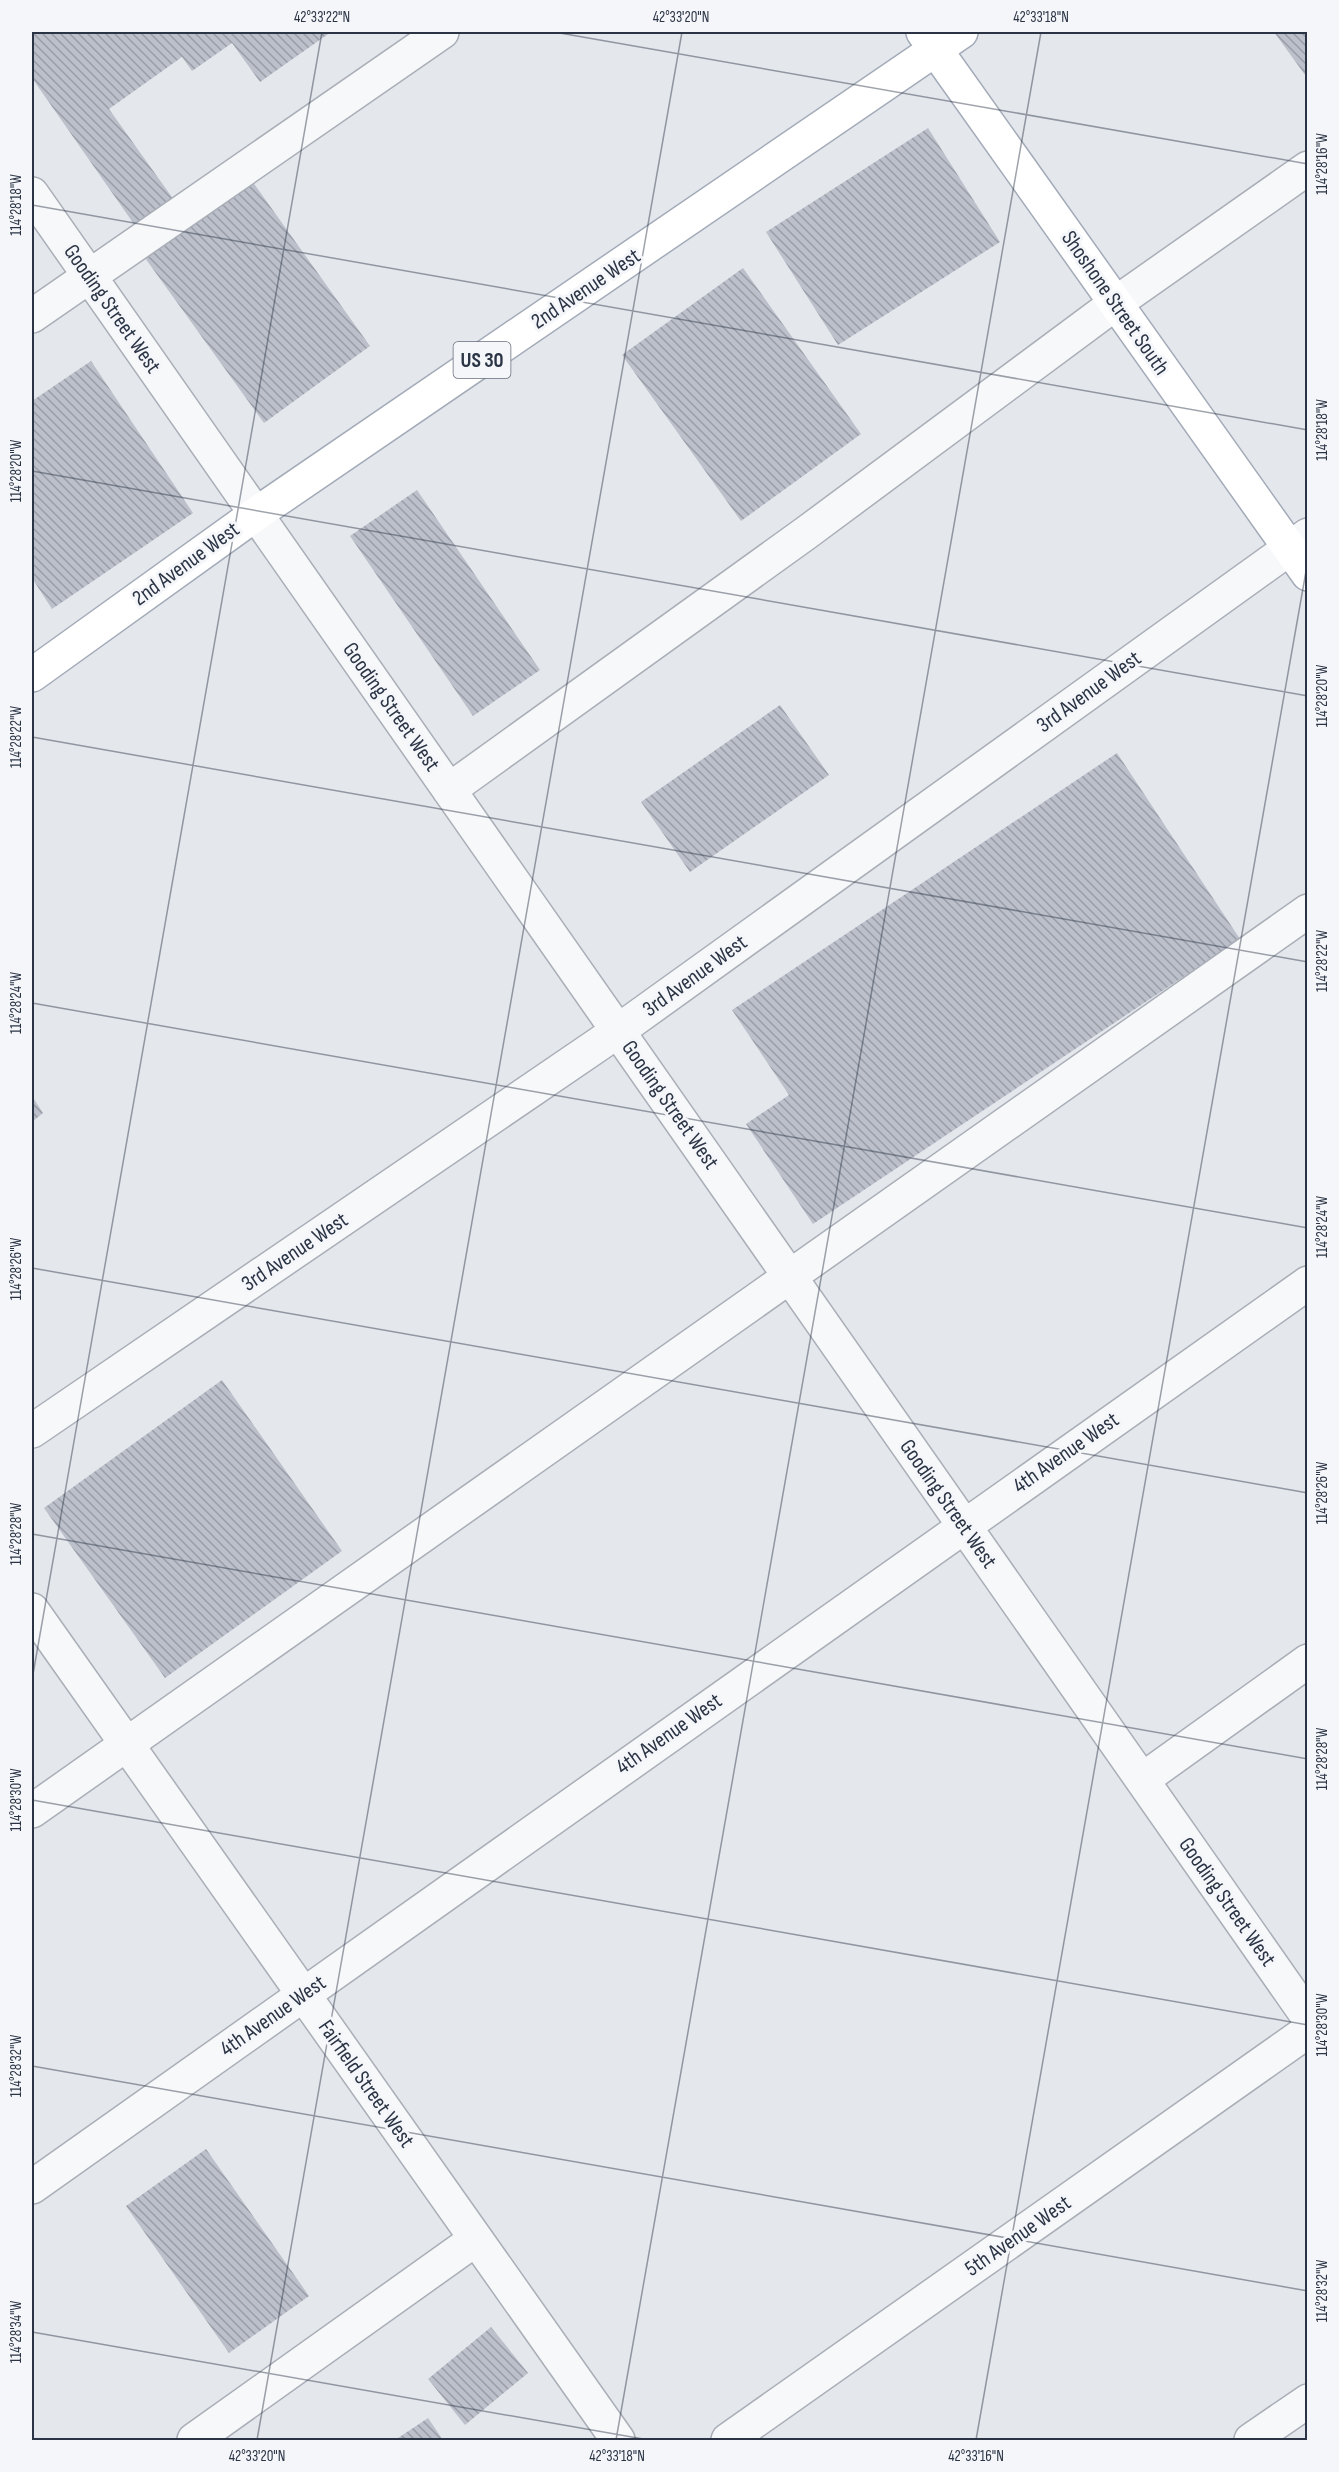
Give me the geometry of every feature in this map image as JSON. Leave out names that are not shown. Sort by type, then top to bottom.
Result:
[{"type":"main road","name":"Shoshone Street South","points":[[940,38],[1116,303],[1301,552]]},
{"type":"main road","name":"2nd Avenue West","points":[[32,675],[256,514],[940,38]]},
{"type":"street","points":[[32,316],[88,274],[442,32]]},
{"type":"street","points":[[449,790],[797,540],[1116,303],[1308,168]]},
{"type":"street","name":"Gooding Street West","points":[[32,194],[1308,2017]]},
{"type":"street","name":"3rd Avenue West","points":[[32,1431],[618,1031],[1301,552]]},
{"type":"street","points":[[32,1811],[1308,911]]},
{"type":"street","name":"4th Avenue West","points":[[32,2187],[1308,1283]]},
{"type":"street","name":"Fairfield Street West","points":[[32,1610],[618,2440]]},
{"type":"street","points":[[1142,1780],[1308,1661]]},
{"type":"street","name":"5th Avenue West","points":[[728,2440],[1308,2031]]},
{"type":"street","points":[[194,2440],[476,2239]]},
{"type":"street","points":[[1251,2440],[1308,2401]]},
{"type":"building","points":[[35,32],[331,32],[260,82],[232,43],[192,71],[182,57],[109,109],[174,200],[136,227],[32,78],[32,34]]},
{"type":"building","points":[[1274,32],[1308,32],[1308,79]]},
{"type":"building","points":[[928,128],[1000,242],[838,345],[766,232]]},
{"type":"building","points":[[247,174],[370,346],[264,423],[140,251]]},
{"type":"building","points":[[743,268],[861,434],[741,521],[622,355]]},
{"type":"building","points":[[91,361],[193,513],[52,609],[32,578],[32,401]]},
{"type":"building","points":[[417,490],[540,670],[473,716],[350,536]]},
{"type":"building","points":[[780,705],[829,775],[690,872],[641,802]]},
{"type":"building","points":[[1117,753],[1240,939],[813,1224],[746,1124],[789,1095],[732,1010]]},
{"type":"building","points":[[32,1096],[43,1113],[32,1122]]},
{"type":"building","points":[[222,1380],[342,1551],[165,1678],[44,1508]]},
{"type":"building","points":[[206,2149],[309,2296],[229,2353],[126,2206]]},
{"type":"building","points":[[491,2327],[528,2373],[465,2425],[428,2379]]},
{"type":"building","points":[[428,2418],[443,2440],[395,2440]]}]
